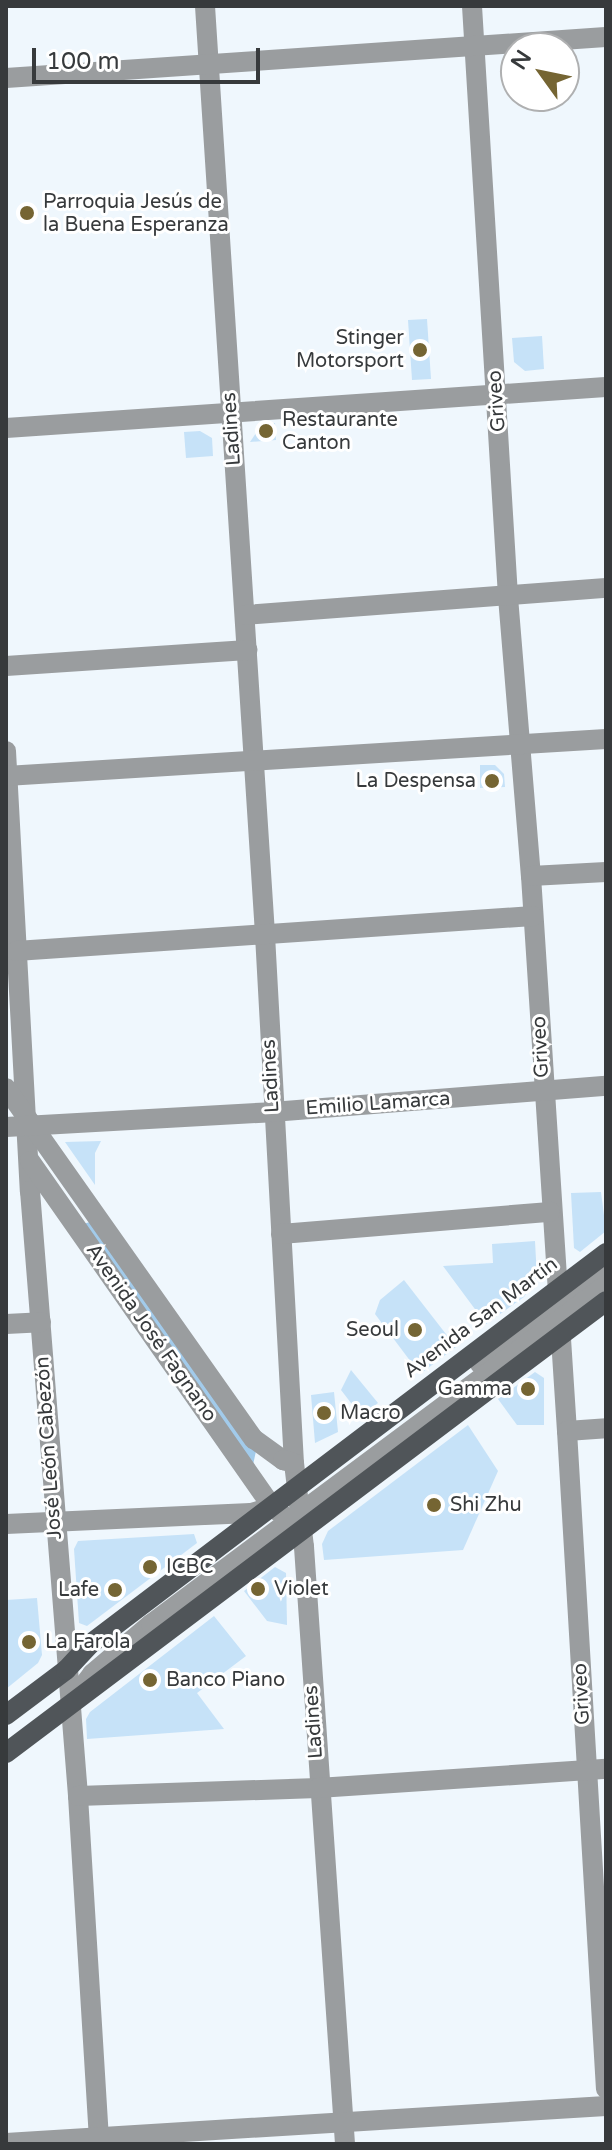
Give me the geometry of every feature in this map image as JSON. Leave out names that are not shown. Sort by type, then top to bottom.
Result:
[{"type":"main road","name":"Avenida San Martín","points":[[6,1715],[66,1670],[89,1645],[293,1511],[558,1314],[606,1253]]},
{"type":"main road","name":"Avenida San Martín","points":[[6,1753],[69,1704],[113,1675],[293,1511],[558,1314],[606,1301]]},
{"type":"street","name":"Ladines","points":[[205,6],[265,935],[272,1112],[294,1463],[293,1511],[345,2144]]},
{"type":"street","name":"Griveo","points":[[472,6],[508,597],[531,876],[550,1212],[596,1770],[606,2089]]},
{"type":"street","points":[[6,78],[606,37]]},
{"type":"street","points":[[6,428],[606,387]]},
{"type":"street","points":[[245,615],[606,588]]},
{"type":"street","points":[[6,666],[247,650]]},
{"type":"street","points":[[7,776],[606,739]]},
{"type":"street","name":"José León Cabezón","points":[[6,751],[16,951],[14,1047],[28,1123],[28,1160],[54,1521],[78,1796],[99,2141]]},
{"type":"street","points":[[531,876],[606,872]]},
{"type":"street","points":[[16,951],[533,916]]},
{"type":"street","name":"Emilio Lamarca","points":[[6,1128],[28,1123],[272,1112],[606,1086]]},
{"type":"street","name":"Avenida José Fagnano","points":[[6,1088],[254,1439],[283,1460],[294,1463]]},
{"type":"street","name":"Avenida José Fagnano","points":[[6,1128],[293,1511]]},
{"type":"street","points":[[281,1234],[550,1212]]},
{"type":"street","points":[[558,1314],[606,1269]]},
{"type":"street","points":[[558,1314],[606,1285]]},
{"type":"street","points":[[6,1324],[41,1322]]},
{"type":"street","points":[[567,1431],[606,1428]]},
{"type":"street","points":[[6,1524],[293,1511]]},
{"type":"street","points":[[78,1796],[318,1788],[596,1770]]},
{"type":"street","points":[[6,2143],[99,2141],[606,2106]]},
{"type":"shaded area","points":[[90,1222],[256,1451],[253,1465],[83,1224]]},
{"type":"building","name":"Stinger Motorsport","points":[[427,319],[431,379],[412,380],[408,320]]},
{"type":"building","points":[[542,336],[544,369],[525,371],[514,362],[512,338]]},
{"type":"building","name":"Restaurante Canton","points":[[275,423],[276,440],[250,442],[262,424]]},
{"type":"building","points":[[200,431],[212,438],[213,456],[186,458],[184,432]]},
{"type":"building","name":"La Despensa","points":[[480,765],[495,765],[504,774],[505,787],[480,788]]},
{"type":"building","points":[[101,1141],[95,1153],[95,1185],[65,1142]]},
{"type":"building","points":[[601,1192],[606,1231],[580,1252],[574,1248],[571,1193]]},
{"type":"building","points":[[535,1241],[537,1278],[524,1297],[486,1324],[443,1266],[493,1263],[492,1244]]},
{"type":"building","name":"Seoul","points":[[404,1280],[456,1347],[420,1374],[375,1314],[380,1300]]},
{"type":"building","points":[[351,1370],[378,1403],[361,1416],[341,1390]]},
{"type":"building","name":"Gamma","points":[[535,1372],[544,1378],[544,1425],[517,1425],[498,1399]]},
{"type":"building","name":"Macro","points":[[334,1392],[338,1432],[315,1443],[311,1395]]},
{"type":"building","points":[[468,1425],[498,1471],[463,1550],[324,1560],[322,1544],[328,1531]]},
{"type":"building","points":[[194,1534],[197,1543],[87,1626],[79,1623],[74,1549],[78,1541]]},
{"type":"building","points":[[275,1567],[286,1573],[287,1625],[267,1621],[244,1591]]},
{"type":"building","name":"La Farola","points":[[37,1598],[42,1655],[38,1663],[6,1689],[6,1600]]},
{"type":"building","points":[[214,1616],[246,1656],[197,1693],[224,1729],[87,1739],[86,1719],[90,1712]]},
{"type":"place","name":"Parroquia Jesús de la Buena Esperanza","points":[[27,213]]},
{"type":"place","name":"Stinger Motorsport","points":[[420,350]]},
{"type":"place","name":"Restaurante Canton","points":[[266,431]]},
{"type":"place","name":"La Despensa","points":[[492,781]]},
{"type":"place","name":"Seoul","points":[[415,1330]]},
{"type":"place","name":"Gamma","points":[[528,1389]]},
{"type":"place","name":"Macro","points":[[324,1413]]},
{"type":"place","name":"Shi Zhu","points":[[434,1505]]},
{"type":"place","name":"ICBC","points":[[150,1567]]},
{"type":"place","name":"Violet","points":[[258,1589]]},
{"type":"place","name":"Lafe","points":[[115,1590]]},
{"type":"place","name":"La Farola","points":[[29,1642]]},
{"type":"place","name":"Banco Piano","points":[[150,1680]]}]
